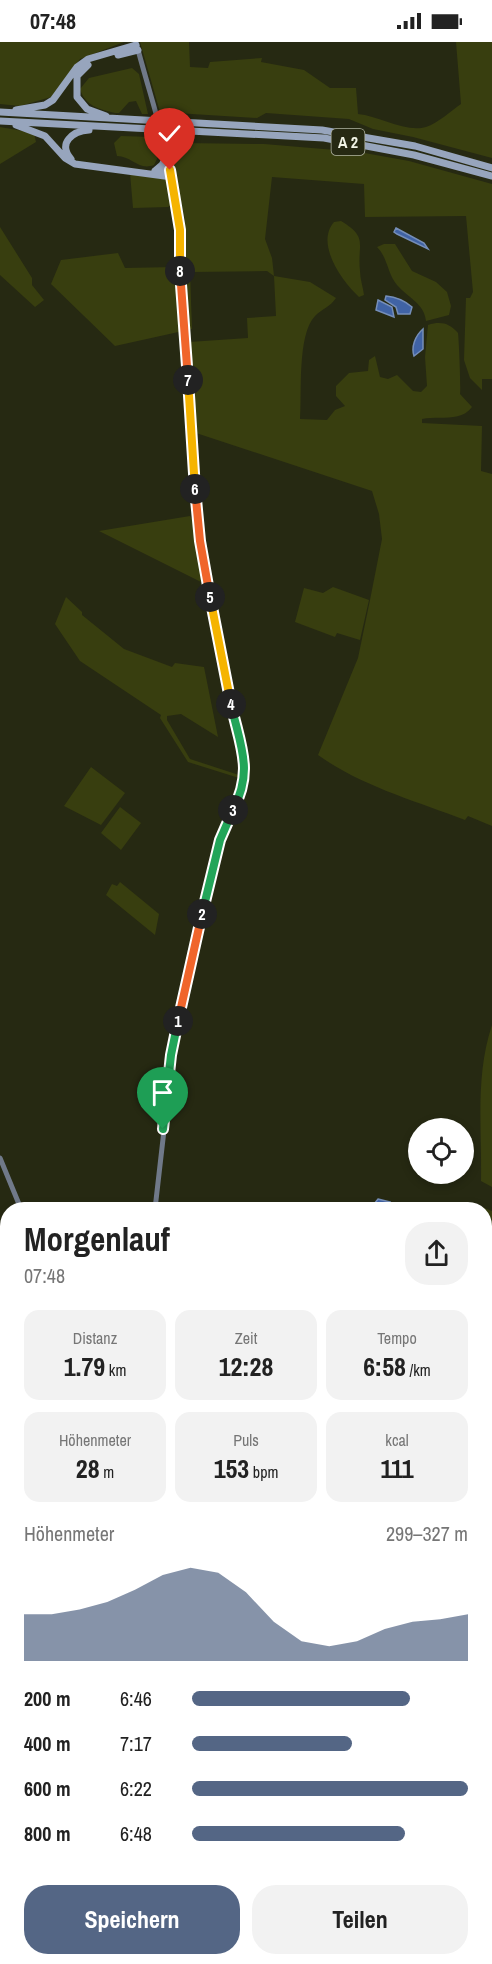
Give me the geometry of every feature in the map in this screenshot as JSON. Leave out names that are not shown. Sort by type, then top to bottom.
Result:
[{"type":"highway","points":[[122,49],[128,42]]},
{"type":"highway","points":[[0,112],[45,105],[59,96],[83,63],[137,46]]},
{"type":"highway","points":[[117,119],[98,114],[81,104],[76,92],[76,81],[81,71],[90,63],[137,46]]},
{"type":"highway","name":"A 2","points":[[0,112],[258,125],[341,132],[415,146],[492,168]]},
{"type":"highway","points":[[1,121],[36,130],[51,140],[65,158],[83,166],[171,174]]},
{"type":"highway","name":"A 2","points":[[1,121],[324,138],[414,154],[492,176]]},
{"type":"highway","points":[[83,166],[67,155],[67,140],[81,130],[114,127]]},
{"type":"highway","points":[[155,171],[167,156]]},
{"type":"highway","points":[[146,172],[171,174]]},
{"type":"main road","points":[[137,46],[167,156],[180,230],[180,268],[200,541],[246,774],[243,789],[220,840],[175,1034],[157,1202]]},
{"type":"main road","points":[[0,1158],[18,1202]]},
{"type":"green space","points":[[0,42],[124,42],[80,59],[51,97],[20,106],[0,104]]},
{"type":"green space","points":[[140,42],[189,42],[190,67],[208,68],[210,62],[262,58],[261,62],[304,70],[330,88],[356,88],[358,114],[401,126],[418,128],[435,123],[461,104],[456,42],[492,42],[492,158],[373,129],[349,119],[266,113],[257,118],[160,112]]},
{"type":"green space","points":[[132,68],[139,74],[148,114],[142,114],[136,101],[129,102],[119,113],[115,113],[93,106],[82,95],[80,89],[89,78]]},
{"type":"green space","points":[[0,127],[34,133],[36,142],[0,164]]},
{"type":"green space","points":[[121,136],[151,137],[156,141],[157,159],[154,165],[139,165],[127,158],[117,156],[114,143]]},
{"type":"green space","points":[[167,138],[181,143],[264,144],[359,152],[409,161],[492,184],[492,379],[482,379],[482,390],[470,378],[464,360],[466,298],[470,298],[473,292],[466,216],[365,217],[364,184],[272,177],[265,239],[272,258],[274,276],[267,271],[190,272],[192,329],[115,346],[51,284],[61,260],[118,253],[125,268],[176,267],[184,271],[185,220]]},
{"type":"green space","points":[[130,173],[168,180],[173,204],[168,207],[133,208]]},
{"type":"green space","points":[[341,221],[359,237],[360,274],[364,295],[359,297],[345,282],[329,251],[329,231],[334,222]]},
{"type":"green space","points":[[0,227],[32,278],[32,285],[44,300],[35,307],[0,275]]},
{"type":"green space","points":[[384,244],[395,244],[412,271],[436,282],[447,292],[451,306],[449,315],[426,321],[419,305],[401,290],[394,280],[377,247]]},
{"type":"green space","points":[[274,276],[310,282],[336,298],[315,316],[305,336],[300,419],[327,420],[335,410],[345,406],[336,396],[336,386],[349,373],[368,371],[369,360],[375,356],[380,377],[388,379],[397,375],[413,391],[421,392],[427,386],[425,357],[428,325],[444,324],[458,333],[460,394],[472,407],[462,415],[422,419],[422,423],[482,426],[481,471],[492,474],[492,826],[468,816],[465,820],[389,792],[352,776],[318,755],[358,658],[370,600],[382,539],[379,514],[372,491],[193,432],[189,342],[248,338],[247,318],[276,316]]},
{"type":"green space","points":[[190,516],[194,521],[205,584],[99,531]]},
{"type":"green space","points":[[333,587],[369,600],[360,640],[337,633],[335,637],[295,622],[304,588],[323,593]]},
{"type":"green space","points":[[66,597],[82,612],[82,615],[124,649],[172,667],[175,663],[204,667],[218,737],[181,714],[167,716],[167,720],[190,759],[239,775],[239,778],[188,762],[160,718],[161,715],[80,661],[55,624]]},
{"type":"green space","points":[[91,767],[125,793],[101,825],[64,806]]},
{"type":"green space","points":[[120,807],[141,823],[121,850],[101,833]]},
{"type":"green space","points":[[120,882],[159,914],[155,935],[106,895],[112,884],[117,886]]},
{"type":"green space","points":[[492,1025],[492,1187],[481,1181],[480,1122],[483,1063]]},
{"type":"water","points":[[396,228],[424,243],[428,249],[397,234],[394,232]]},
{"type":"water","points":[[386,296],[400,299],[412,307],[410,314],[398,314],[396,307],[385,300]]},
{"type":"water","points":[[378,300],[392,307],[394,317],[376,310]]},
{"type":"water","points":[[423,329],[423,349],[414,356],[414,342]]},
{"type":"route","points":[[163,1129],[171,1055],[198,930],[223,832],[243,789],[246,774],[200,541],[180,268],[180,230],[170,170]]}]
